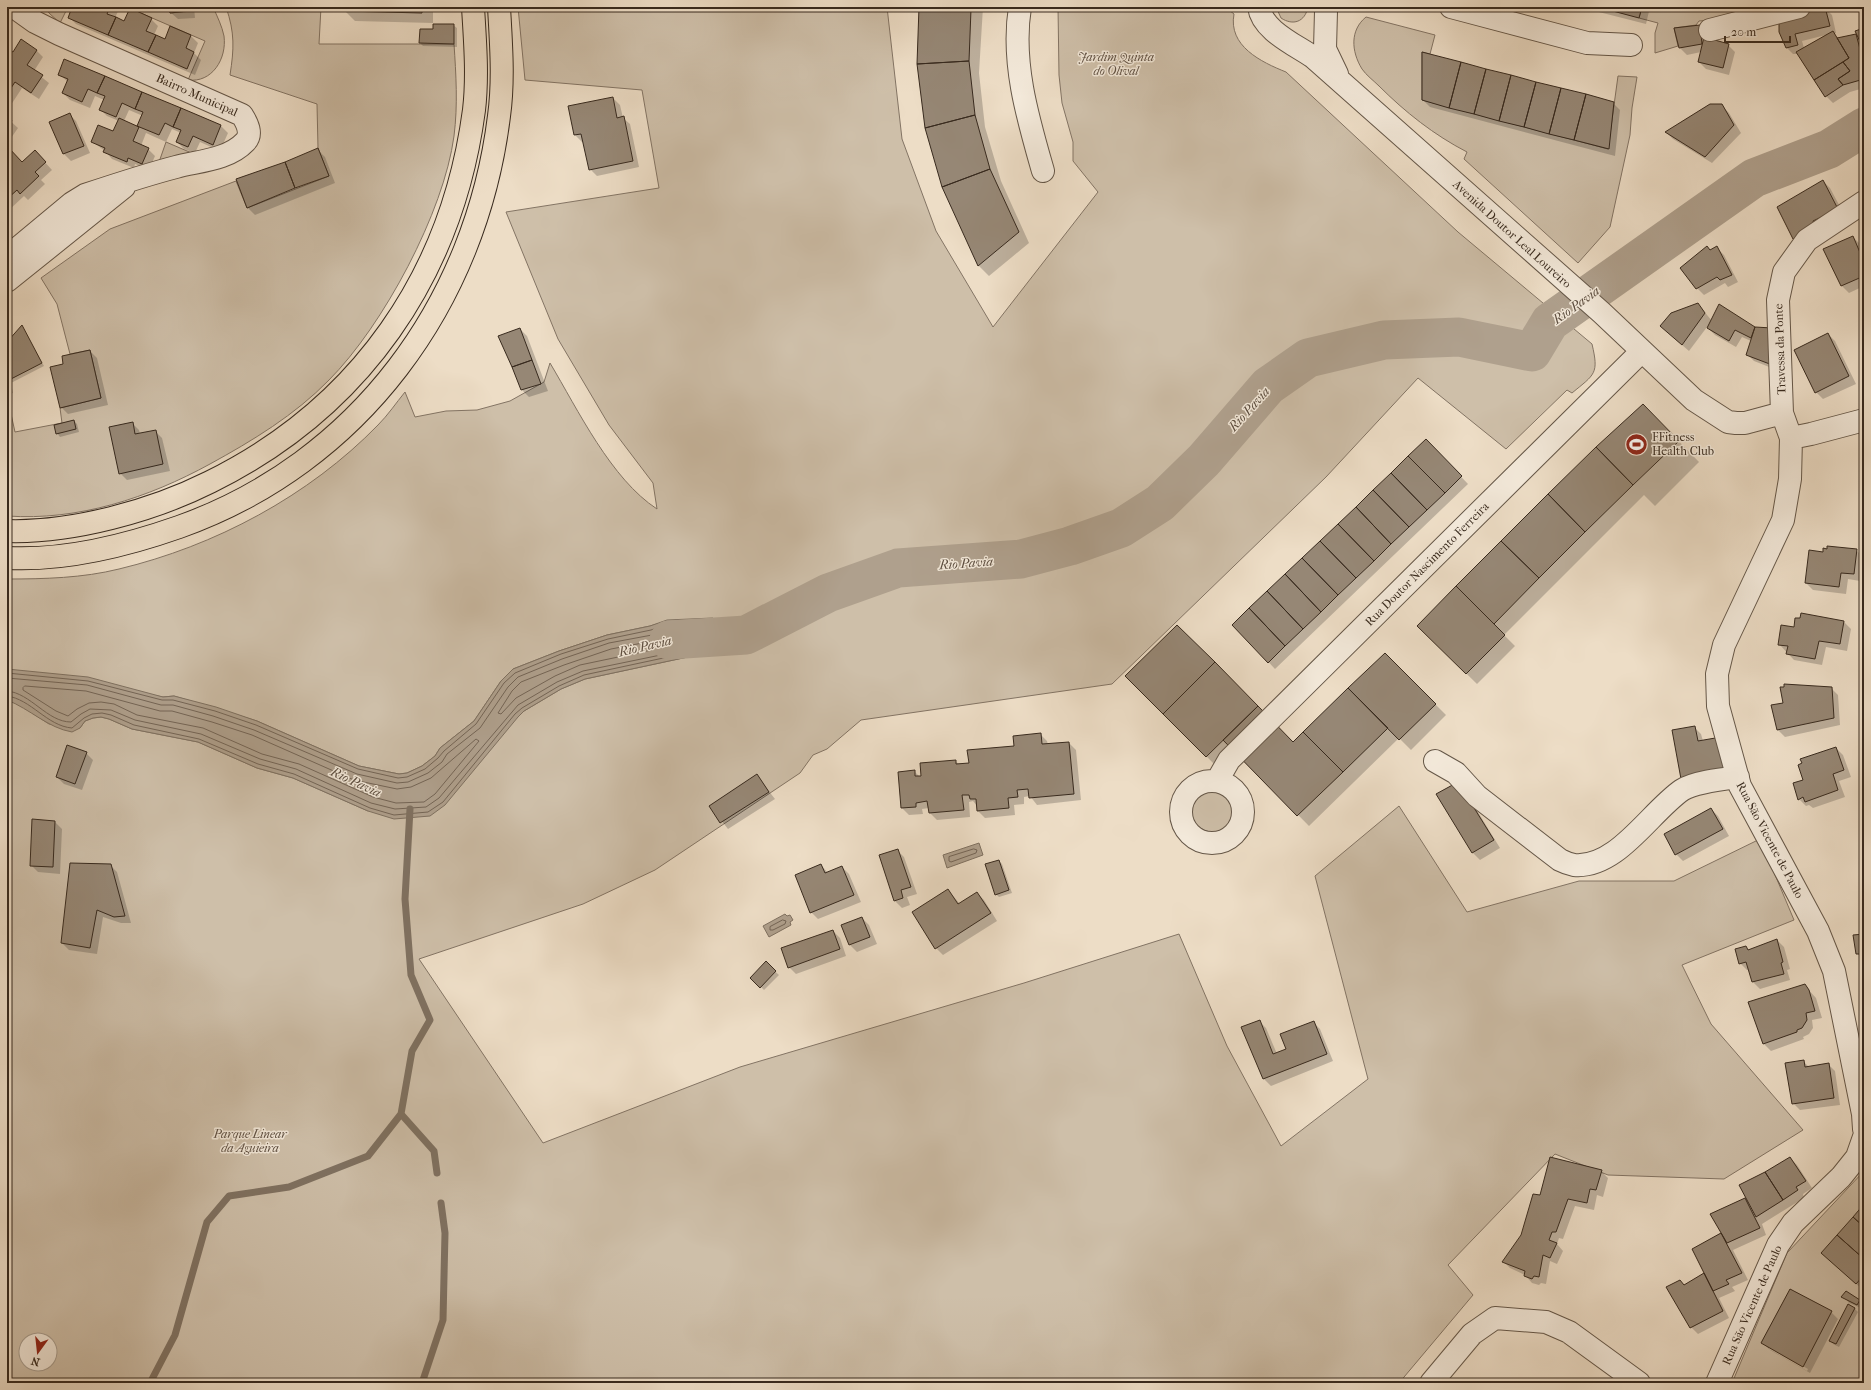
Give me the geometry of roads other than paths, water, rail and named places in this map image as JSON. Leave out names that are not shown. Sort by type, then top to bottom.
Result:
[{"type":"main road","points":[[7,531],[26,532],[96,522],[140,510],[182,496],[252,460],[286,437],[337,394],[366,363],[392,330],[412,296],[431,260],[452,210],[466,156],[474,108],[476,59],[473,7]]},
{"type":"main road","points":[[7,558],[49,558],[102,550],[150,537],[199,520],[246,498],[295,466],[340,431],[368,405],[391,378],[419,338],[471,237],[492,163],[500,115],[502,79],[499,7]]},
{"type":"street","points":[[7,16],[14,7]]},
{"type":"street","name":"Bairro Municipal","points":[[7,257],[72,203],[84,195],[176,166],[222,156],[236,150],[246,141],[249,131],[248,123],[242,114],[59,34],[35,22],[14,7]]},
{"type":"street","points":[[1020,7],[1018,19],[1019,67],[1026,114],[1043,171]]},
{"type":"street","name":"Avenida Doutor Leal Loureiro","points":[[1259,7],[1265,23],[1272,31],[1313,57],[1602,313],[1694,400],[1728,422],[1745,423],[1782,413]]},
{"type":"street","points":[[1451,7],[1587,43],[1631,45]]},
{"type":"street","points":[[1710,30],[1798,7]]},
{"type":"street","name":"Avenida Doutor Leal Loureiro","points":[[1282,36],[1294,38],[1304,36],[1314,30],[1321,22],[1326,9]]},
{"type":"street","name":"Avenida Doutor Leal Loureiro","points":[[1326,9],[1325,49],[1331,66],[1345,86]]},
{"type":"street","points":[[7,281],[133,180]]},
{"type":"street","name":"Travessa da Ponte","points":[[1791,438],[1782,413],[1778,300],[1784,272],[1807,240],[1864,202]]},
{"type":"street","name":"Rua Doutor Nascimento Ferreira","points":[[1217,781],[1229,760],[1642,351]]},
{"type":"street","points":[[1791,438],[1864,420]]},
{"type":"street","name":"Rua São Vicente de Paulo","points":[[1791,438],[1790,479],[1783,520],[1724,645],[1717,674],[1718,706],[1740,786],[1818,931],[1834,971],[1863,1114],[1864,1129]]},
{"type":"street","points":[[1435,761],[1456,773],[1477,796],[1560,860],[1573,865],[1586,864],[1611,854],[1630,840],[1650,818],[1683,790],[1719,779],[1738,777]]},
{"type":"street","name":"Rua São Vicente de Paulo","points":[[1717,1383],[1778,1245],[1794,1223],[1842,1177],[1857,1157],[1864,1138]]},
{"type":"street","points":[[1431,1383],[1472,1334],[1495,1318],[1546,1322],[1569,1332],[1639,1383]]},
{"type":"water","points":[[713,618],[731,650],[697,655],[585,679],[561,689],[524,711],[445,805],[430,816],[394,819],[368,811],[293,778],[257,768],[198,742],[132,729],[101,717],[85,721],[80,728],[72,732],[63,730],[7,700],[7,669],[88,677],[163,697],[174,696],[216,707],[257,721],[359,766],[399,774],[407,773],[422,766],[435,756],[440,748],[474,721],[501,681],[513,669],[559,651],[607,635],[650,626],[667,620]]},
{"type":"water","points":[[979,843],[983,855],[947,868],[943,855]]},
{"type":"water","points":[[785,914],[787,916],[790,915],[793,920],[790,922],[791,925],[769,937],[763,926]]},
{"type":"waterway","name":"Rio Pavia","points":[[669,640],[746,635],[828,593],[898,568],[1021,559],[1070,546],[1121,528],[1160,503],[1204,460],[1268,386],[1308,358],[1384,340],[1459,337],[1532,352],[1550,322],[1754,178],[1829,149],[1864,127]]},
{"type":"waterway","points":[[150,1383],[175,1335],[207,1222],[229,1196],[289,1187],[368,1156],[401,1114],[412,1051],[430,1020],[411,975],[405,899],[410,809]]},
{"type":"waterway","points":[[401,1114],[434,1151],[437,1173]]},
{"type":"waterway","points":[[422,1383],[443,1320],[445,1233],[441,1203]]},
{"type":"place","name":"FFitness Health Club","points":[[1637,444]]},
{"type":"park label","name":"Jardim Quinta do Olival","points":[[1116,64]]},
{"type":"park label","name":"Parque Linear da Aguieira","points":[[250,1141]]}]
